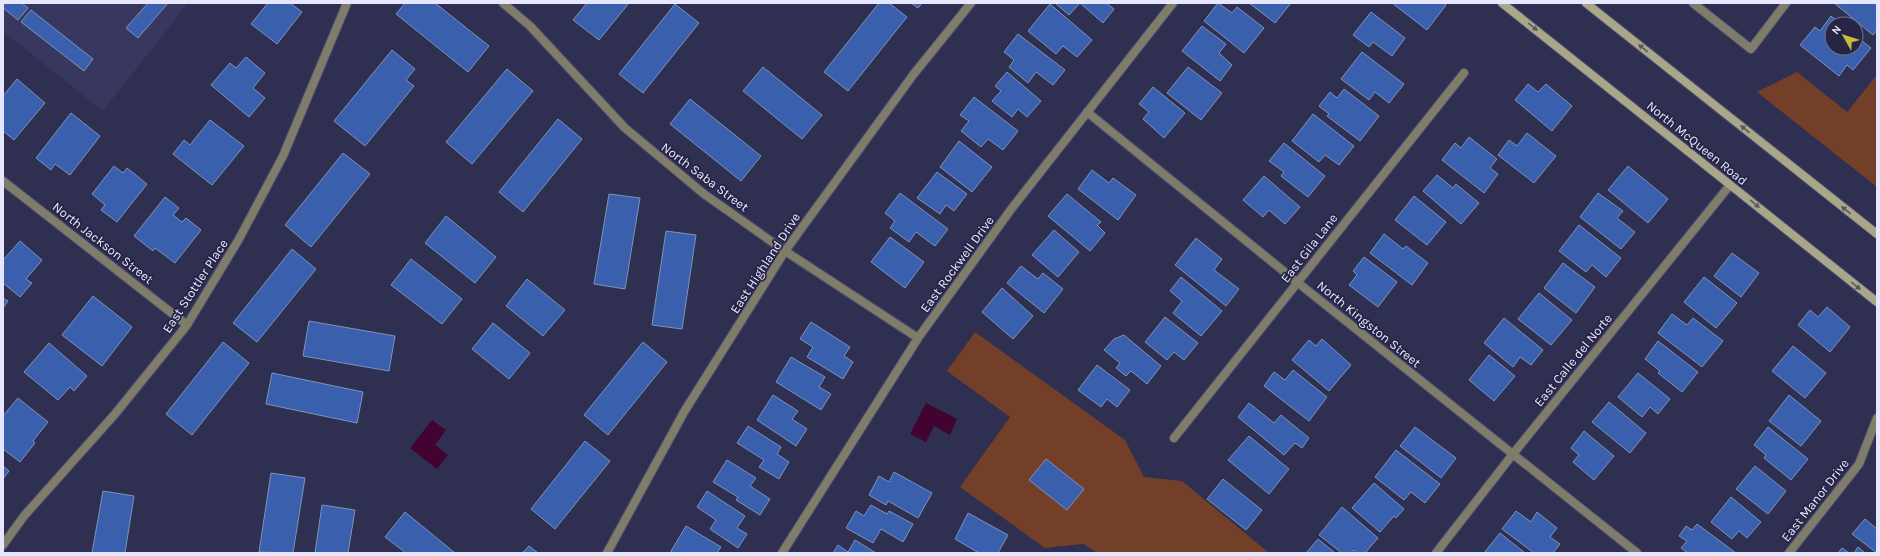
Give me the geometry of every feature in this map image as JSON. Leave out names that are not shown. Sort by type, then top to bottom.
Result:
[{"type":"main road","name":"North McQueen Road","points":[[1502,3],[1877,302]]},
{"type":"main road","points":[[1586,3],[1877,234]]},
{"type":"street","name":"East Stottler Place","points":[[3,545],[24,516],[115,414],[188,325],[239,239],[283,156],[347,3]]},
{"type":"street","name":"North Saba Street","points":[[503,3],[530,26],[625,128],[643,145],[704,194],[785,251],[918,338]]},
{"type":"street","name":"East Highland Drive","points":[[607,553],[684,412],[785,251],[913,75],[971,3]]},
{"type":"street","name":"East Rockwell Drive","points":[[782,553],[918,338],[1012,208],[1173,3]]},
{"type":"street","points":[[1693,3],[1751,49],[1786,3]]},
{"type":"street","name":"East Gila Lane","points":[[1174,438],[1464,73]]},
{"type":"street","name":"North Kingston Street","points":[[1087,112],[1297,282],[1637,553]]},
{"type":"street","name":"North Jackson Street","points":[[3,181],[188,325]]},
{"type":"street","name":"East Calle del Norte","points":[[1436,553],[1513,454],[1730,185]]},
{"type":"street","name":"East Manor Drive","points":[[1789,553],[1859,464],[1877,418]]},
{"type":"shaded area","points":[[3,3],[188,3],[103,111],[3,31]]},
{"type":"shaded area","points":[[1797,72],[1847,112],[1877,75],[1877,187],[1757,92]]},
{"type":"shaded area","points":[[975,332],[1125,440],[1144,477],[1182,481],[1269,553],[1098,553],[1083,544],[1045,548],[960,487],[1010,417],[947,371]]},
{"type":"shaded area","points":[[926,403],[957,419],[950,435],[934,426],[926,442],[910,434]]},
{"type":"shaded area","points":[[432,420],[446,430],[435,445],[448,455],[437,469],[410,448]]},
{"type":"building","points":[[3,3],[22,3],[28,8],[18,20],[3,8]]},
{"type":"building","points":[[148,3],[168,3],[138,38],[126,28]]},
{"type":"building","points":[[268,3],[290,3],[302,12],[277,44],[251,24]]},
{"type":"building","points":[[405,3],[435,3],[489,46],[468,72],[396,14]]},
{"type":"building","points":[[587,3],[629,3],[599,40],[573,20]]},
{"type":"building","points":[[879,3],[889,3],[907,17],[848,91],[824,72]]},
{"type":"building","points":[[911,3],[922,3],[918,8]]},
{"type":"building","points":[[1055,3],[1080,3],[1069,15]]},
{"type":"building","points":[[1080,3],[1106,3],[1114,9],[1103,23]]},
{"type":"building","points":[[1218,3],[1232,13],[1237,7],[1264,28],[1244,53],[1204,21]]},
{"type":"building","points":[[1249,3],[1291,3],[1275,23]]},
{"type":"building","points":[[1392,3],[1443,3],[1446,5],[1427,30]]},
{"type":"building","points":[[1834,3],[1877,3],[1877,30],[1873,35],[1864,28],[1864,16],[1850,16]]},
{"type":"building","points":[[675,4],[699,23],[643,93],[619,74]]},
{"type":"building","points":[[1050,4],[1092,40],[1077,57],[1063,46],[1056,54],[1028,31]]},
{"type":"building","points":[[31,10],[93,59],[84,71],[21,22]]},
{"type":"building","points":[[1371,12],[1405,38],[1392,56],[1373,42],[1369,47],[1353,35]]},
{"type":"building","points":[[1202,26],[1226,44],[1219,53],[1232,65],[1220,81],[1182,51]]},
{"type":"building","points":[[1824,26],[1824,56],[1864,56],[1864,42],[1871,48],[1853,70],[1847,65],[1839,76],[1800,45],[1815,27],[1820,31]]},
{"type":"building","points":[[1018,34],[1065,70],[1053,85],[1036,72],[1028,83],[1009,67],[1014,60],[1004,52]]},
{"type":"building","points":[[392,50],[415,69],[406,80],[414,86],[365,146],[334,121]]},
{"type":"building","points":[[1362,52],[1404,84],[1389,103],[1375,92],[1369,100],[1341,79]]},
{"type":"building","points":[[246,57],[265,73],[253,88],[265,98],[249,117],[211,85],[230,63],[236,68]]},
{"type":"building","points":[[763,67],[822,115],[802,139],[743,91]]},
{"type":"building","points":[[1188,67],[1222,93],[1201,120],[1167,93]]},
{"type":"building","points":[[507,69],[533,91],[472,164],[446,142]]},
{"type":"building","points":[[1007,72],[1041,101],[1027,117],[1018,109],[1012,117],[992,101],[1001,91],[995,86]]},
{"type":"building","points":[[17,79],[45,103],[14,140],[3,131],[3,96]]},
{"type":"building","points":[[1528,84],[1538,92],[1546,84],[1572,106],[1552,131],[1515,100]]},
{"type":"building","points":[[1153,87],[1185,113],[1164,138],[1143,119],[1149,112],[1139,104]]},
{"type":"building","points":[[1344,89],[1379,116],[1360,141],[1327,116],[1329,114],[1319,106],[1330,92],[1337,98]]},
{"type":"building","points":[[974,97],[1018,131],[1003,150],[988,139],[981,147],[961,131],[969,121],[960,115]]},
{"type":"building","points":[[690,99],[761,156],[741,181],[670,124]]},
{"type":"building","points":[[71,113],[100,136],[70,175],[55,164],[51,170],[36,158]]},
{"type":"building","points":[[1313,114],[1354,146],[1339,165],[1325,155],[1319,162],[1292,141]]},
{"type":"building","points":[[558,119],[582,139],[523,212],[499,192]]},
{"type":"building","points":[[210,120],[244,146],[212,185],[173,154],[184,140],[190,145]]},
{"type":"building","points":[[1527,133],[1556,156],[1534,183],[1498,155],[1509,140],[1517,146]]},
{"type":"building","points":[[1469,137],[1497,159],[1490,168],[1498,174],[1484,193],[1442,160],[1455,143],[1461,148]]},
{"type":"building","points":[[959,141],[992,167],[972,192],[940,167]]},
{"type":"building","points":[[1284,143],[1325,176],[1308,197],[1281,176],[1284,172],[1269,161]]},
{"type":"building","points":[[343,153],[370,174],[311,247],[285,225]]},
{"type":"building","points":[[114,166],[123,173],[127,168],[147,184],[117,222],[101,210],[105,205],[92,194]]},
{"type":"building","points":[[1628,166],[1668,199],[1648,223],[1608,190]]},
{"type":"building","points":[[1092,170],[1109,183],[1113,178],[1136,195],[1118,220],[1078,189]]},
{"type":"building","points":[[937,172],[967,194],[954,211],[946,205],[940,214],[917,198]]},
{"type":"building","points":[[1437,175],[1453,188],[1456,184],[1479,203],[1461,224],[1423,191]]},
{"type":"building","points":[[1264,176],[1300,207],[1285,224],[1269,210],[1263,217],[1243,200]]},
{"type":"building","points":[[900,193],[948,229],[935,246],[916,232],[909,242],[890,228],[895,221],[885,213]]},
{"type":"building","points":[[1598,193],[1623,211],[1617,218],[1635,232],[1621,249],[1580,217]]},
{"type":"building","points":[[609,194],[640,198],[625,289],[594,284]]},
{"type":"building","points":[[1067,194],[1101,222],[1097,225],[1105,233],[1090,251],[1048,216]]},
{"type":"building","points":[[1414,196],[1446,222],[1427,245],[1395,220]]},
{"type":"building","points":[[165,197],[179,208],[173,215],[182,222],[186,218],[201,230],[175,263],[155,248],[153,251],[134,236]]},
{"type":"building","points":[[446,216],[496,257],[475,283],[425,243]]},
{"type":"building","points":[[1579,225],[1621,258],[1606,277],[1592,265],[1586,272],[1559,251]]},
{"type":"building","points":[[1054,230],[1079,252],[1058,277],[1032,255]]},
{"type":"building","points":[[666,231],[696,235],[682,329],[652,325]]},
{"type":"building","points":[[1384,234],[1403,249],[1406,246],[1428,263],[1412,285],[1370,253]]},
{"type":"building","points":[[890,237],[924,262],[905,288],[871,262]]},
{"type":"building","points":[[1196,238],[1222,259],[1214,270],[1239,289],[1226,306],[1175,265]]},
{"type":"building","points":[[20,241],[42,260],[26,279],[32,283],[20,297],[3,283],[3,260]]},
{"type":"building","points":[[292,249],[316,269],[257,342],[233,323]]},
{"type":"building","points":[[1732,253],[1759,273],[1741,297],[1714,276]]},
{"type":"building","points":[[1364,257],[1397,282],[1378,307],[1349,285],[1357,275],[1353,271]]},
{"type":"building","points":[[411,259],[462,299],[442,324],[391,285]]},
{"type":"building","points":[[1563,263],[1595,287],[1576,313],[1544,288]]},
{"type":"building","points":[[1021,266],[1038,279],[1043,273],[1063,289],[1044,313],[1007,283]]},
{"type":"building","points":[[1181,277],[1222,311],[1201,336],[1173,313],[1182,301],[1170,291]]},
{"type":"building","points":[[1704,277],[1737,303],[1716,328],[1684,302]]},
{"type":"building","points":[[527,279],[565,310],[543,336],[506,306]]},
{"type":"building","points":[[1002,288],[1033,316],[1013,339],[982,312]]},
{"type":"building","points":[[1539,293],[1572,320],[1551,345],[1518,319]]},
{"type":"building","points":[[93,296],[132,327],[102,366],[62,335]]},
{"type":"building","points":[[3,298],[8,301],[3,308]]},
{"type":"building","points":[[1827,307],[1850,327],[1830,352],[1798,325],[1810,310],[1818,317]]},
{"type":"building","points":[[1672,314],[1687,325],[1693,318],[1723,341],[1702,367],[1658,333]]},
{"type":"building","points":[[1165,317],[1198,343],[1184,360],[1174,352],[1167,360],[1145,342]]},
{"type":"building","points":[[1504,318],[1543,350],[1531,365],[1520,357],[1513,367],[1484,343]]},
{"type":"building","points":[[309,321],[395,336],[389,371],[303,356]]},
{"type":"building","points":[[811,322],[850,347],[844,356],[853,362],[843,379],[807,357],[813,347],[800,339]]},
{"type":"building","points":[[493,323],[530,353],[509,379],[472,349]]},
{"type":"building","points":[[1124,335],[1161,366],[1147,384],[1131,371],[1126,376],[1116,368],[1120,363],[1104,350],[1114,339]]},
{"type":"building","points":[[1322,339],[1351,365],[1329,391],[1292,360],[1309,340],[1316,346]]},
{"type":"building","points":[[1658,341],[1698,372],[1682,392],[1658,373],[1660,371],[1645,359]]},
{"type":"building","points":[[223,342],[249,363],[192,435],[166,414]]},
{"type":"building","points":[[643,342],[667,362],[608,435],[584,415]]},
{"type":"building","points":[[49,343],[87,376],[74,391],[70,387],[58,400],[24,372]]},
{"type":"building","points":[[1793,346],[1826,373],[1805,398],[1772,371]]},
{"type":"building","points":[[1489,355],[1515,376],[1494,401],[1469,380]]},
{"type":"building","points":[[791,357],[825,377],[819,387],[831,394],[821,410],[776,382]]},
{"type":"building","points":[[1097,365],[1130,390],[1117,407],[1107,399],[1101,407],[1078,390]]},
{"type":"building","points":[[1293,370],[1327,397],[1309,421],[1264,386],[1274,372],[1285,380]]},
{"type":"building","points":[[272,373],[363,392],[357,423],[266,404]]},
{"type":"building","points":[[1638,373],[1670,399],[1658,414],[1650,407],[1642,417],[1618,397]]},
{"type":"building","points":[[773,395],[798,411],[792,419],[807,429],[796,446],[757,420]]},
{"type":"building","points":[[1789,395],[1821,421],[1801,446],[1769,421]]},
{"type":"building","points":[[18,398],[48,422],[33,441],[35,443],[20,462],[3,449],[3,416]]},
{"type":"building","points":[[1609,402],[1646,433],[1630,453],[1592,422]]},
{"type":"building","points":[[1249,403],[1274,423],[1281,415],[1309,438],[1302,448],[1295,443],[1284,455],[1238,417]]},
{"type":"building","points":[[748,426],[781,447],[777,454],[789,462],[779,479],[759,467],[764,460],[737,443]]},
{"type":"building","points":[[1415,427],[1456,458],[1441,478],[1400,446]]},
{"type":"building","points":[[1768,427],[1808,459],[1791,480],[1764,458],[1766,455],[1754,445]]},
{"type":"building","points":[[1584,431],[1614,456],[1594,480],[1573,462],[1579,455],[1571,448]]},
{"type":"building","points":[[1249,436],[1289,469],[1269,494],[1228,460]]},
{"type":"building","points":[[585,441],[610,461],[555,529],[531,509]]},
{"type":"building","points":[[1396,450],[1440,484],[1425,503],[1411,492],[1404,500],[1375,477]]},
{"type":"building","points":[[1046,459],[1084,489],[1067,510],[1029,480]]},
{"type":"building","points":[[727,460],[756,478],[750,486],[770,499],[760,515],[736,500],[738,497],[713,482]]},
{"type":"building","points":[[3,466],[9,471],[3,479]]},
{"type":"building","points":[[1755,466],[1786,491],[1768,514],[1736,489]]},
{"type":"building","points":[[894,472],[932,493],[918,518],[888,501],[886,505],[869,495],[879,476],[889,482]]},
{"type":"building","points":[[271,473],[305,478],[293,553],[259,552]]},
{"type":"building","points":[[1223,479],[1262,510],[1246,530],[1207,499]]},
{"type":"building","points":[[1374,483],[1404,509],[1396,518],[1394,516],[1380,532],[1352,508]]},
{"type":"building","points":[[103,491],[134,496],[125,553],[92,553]]},
{"type":"building","points":[[707,491],[745,516],[737,528],[747,534],[738,548],[710,529],[716,520],[697,507]]},
{"type":"building","points":[[1731,497],[1761,522],[1747,538],[1739,531],[1732,539],[1711,522]]},
{"type":"building","points":[[322,505],[355,510],[348,553],[315,553]]},
{"type":"building","points":[[871,505],[887,514],[889,511],[913,524],[903,542],[881,529],[873,543],[846,528],[856,511],[864,516]]},
{"type":"building","points":[[1342,507],[1378,538],[1365,553],[1356,553],[1353,550],[1351,553],[1342,553],[1319,535]]},
{"type":"building","points":[[1516,511],[1531,522],[1537,512],[1557,528],[1550,537],[1560,544],[1553,553],[1534,553],[1502,529]]},
{"type":"building","points":[[405,512],[455,553],[406,553],[385,537]]},
{"type":"building","points":[[968,513],[1008,535],[998,553],[979,553],[955,539]]},
{"type":"building","points":[[1865,519],[1877,529],[1877,553],[1852,534]]},
{"type":"building","points":[[1697,524],[1736,553],[1688,553],[1681,548],[1687,541],[1679,536],[1686,526],[1692,530]]},
{"type":"building","points":[[686,526],[721,547],[717,553],[670,553]]},
{"type":"building","points":[[1500,533],[1525,553],[1484,553]]},
{"type":"building","points":[[1318,539],[1335,553],[1306,553]]},
{"type":"building","points":[[855,540],[876,553],[833,553],[838,545],[848,552]]},
{"type":"building","points":[[529,546],[538,553],[522,553]]},
{"type":"building","points":[[1858,547],[1865,553],[1854,553]]},
{"type":"building","points":[[1842,548],[1849,553],[1838,553]]}]
